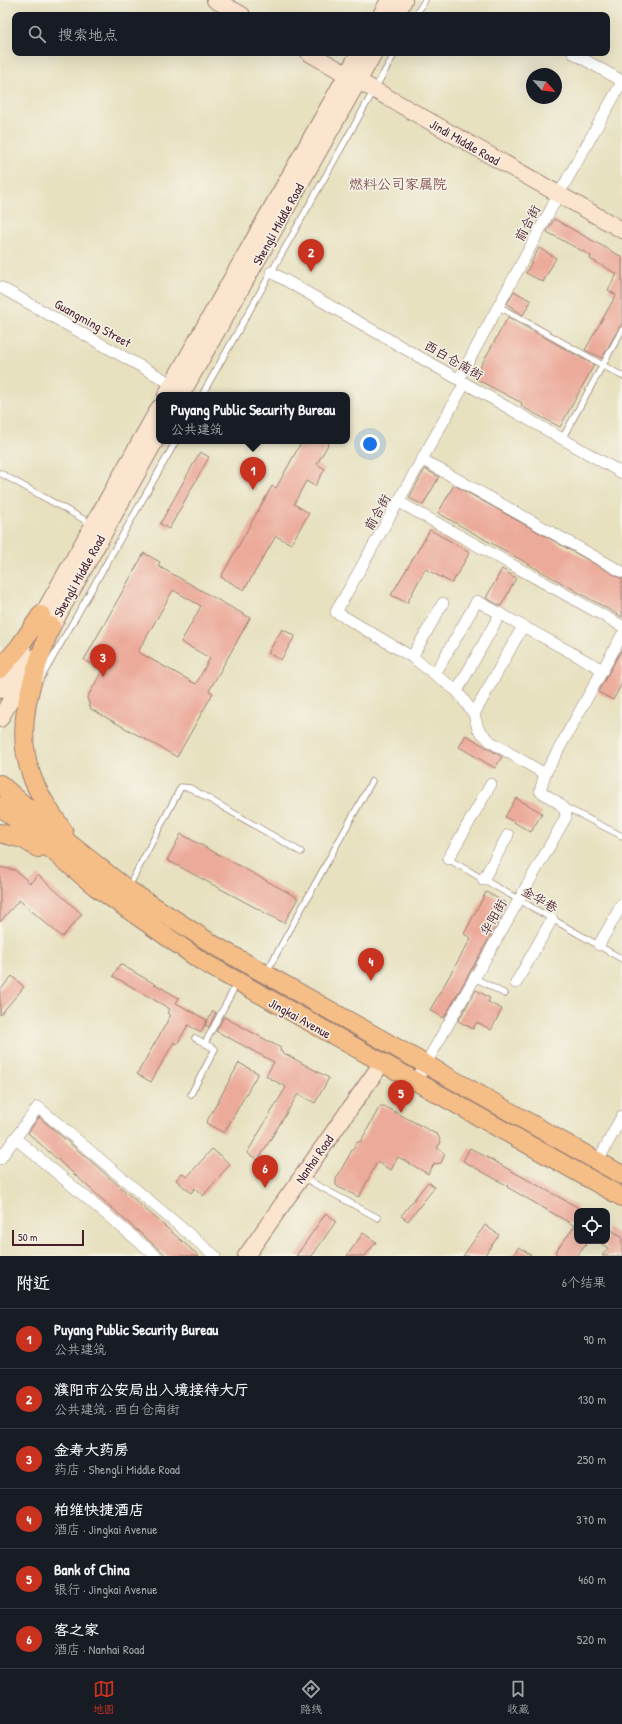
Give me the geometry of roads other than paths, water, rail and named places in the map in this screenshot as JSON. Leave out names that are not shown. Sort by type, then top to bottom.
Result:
[{"type":"main road","points":[[215,0],[237,12]]},
{"type":"main road","points":[[383,12],[389,0]]},
{"type":"main road","points":[[398,12],[404,0]]},
{"type":"main road","name":"Jindi Middle Road","points":[[314,56],[622,230]]},
{"type":"main road","name":"Shengli Middle Road","points":[[353,78],[358,56]]},
{"type":"main road","name":"Shengli Middle Road","points":[[173,391],[353,78],[371,56]]},
{"type":"main road","name":"Shengli Middle Road","points":[[0,719],[46,620],[94,526],[156,413]]},
{"type":"main road","name":"Shengli Middle Road","points":[[0,690],[46,620],[156,439]]},
{"type":"main road","points":[[0,668],[46,620]]},
{"type":"main road","points":[[46,620],[38,661],[24,716],[23,734],[25,755],[31,774],[47,806],[74,848]]},
{"type":"main road","name":"Jingkai Avenue","points":[[0,784],[74,848],[127,889],[214,945],[622,1174]]},
{"type":"main road","name":"Jingkai Avenue","points":[[0,806],[70,868],[202,962],[622,1197]]},
{"type":"main road","points":[[0,833],[23,839],[70,868]]},
{"type":"main road","name":"Nanhai Road","points":[[246,1256],[382,1063]]},
{"type":"street","points":[[578,56],[622,81]]},
{"type":"street","name":"前合街","points":[[412,657],[336,612],[423,460],[498,306],[558,194],[622,81]]},
{"type":"street","name":"西白仓南街","points":[[271,272],[622,473]]},
{"type":"street","name":"Guangming Street","points":[[0,287],[173,391]]},
{"type":"street","points":[[423,460],[622,572]]},
{"type":"street","points":[[400,502],[622,626]]},
{"type":"street","points":[[435,674],[477,600],[603,670]]},
{"type":"street","points":[[443,603],[412,657],[457,690],[474,714],[478,729],[491,742],[545,774]]},
{"type":"street","points":[[457,690],[500,614]]},
{"type":"street","points":[[474,714],[523,626]]},
{"type":"street","points":[[562,806],[540,791],[545,774],[622,635]]},
{"type":"street","points":[[448,859],[491,784]]},
{"type":"street","name":"华阳街","points":[[416,1081],[566,817],[566,811],[562,806]]},
{"type":"street","points":[[483,880],[508,835]]},
{"type":"street","points":[[599,945],[622,904]]},
{"type":"street","points":[[516,983],[552,919]]},
{"type":"street","points":[[0,1159],[38,1107],[214,1256]]},
{"type":"street","points":[[598,1161],[622,1116]]},
{"type":"street","points":[[15,1138],[156,1256]]},
{"type":"lane","points":[[418,12],[425,0]]},
{"type":"lane","points":[[204,392],[393,56]]},
{"type":"lane","points":[[498,306],[622,376]]},
{"type":"lane","points":[[562,439],[622,330]]},
{"type":"lane","points":[[28,701],[174,444]]},
{"type":"lane","points":[[0,473],[94,526]]},
{"type":"lane","points":[[265,975],[372,781]]},
{"type":"lane","points":[[127,889],[181,787],[190,788],[301,852]]},
{"type":"lane","points":[[562,806],[622,836]]},
{"type":"lane","name":"金华巷","points":[[448,859],[622,958]]},
{"type":"lane","points":[[475,978],[505,994]]},
{"type":"lane","points":[[204,1043],[238,983]]},
{"type":"lane","points":[[191,1094],[215,1049],[196,1038]]},
{"type":"lane","points":[[302,1177],[378,1218]]},
{"type":"tunnel","points":[[23,662],[43,627]]},
{"type":"tunnel","points":[[0,702],[11,684]]},
{"type":"tunnel","points":[[184,938],[258,983],[343,1028]]},
{"type":"place","name":"濮阳市公安局出入境接待大厅","points":[[311,272]]},
{"type":"place","name":"Puyang Public Security Bureau","points":[[253,490]]},
{"type":"place","name":"金寿大药房","points":[[103,677]]},
{"type":"place","name":"柏维快捷酒店","points":[[371,981]]},
{"type":"place","name":"Bank of China","points":[[401,1113]]},
{"type":"place","name":"客之家","points":[[265,1188]]},
{"type":"district","name":"燃料公司家属院","points":[[398,184]]}]
